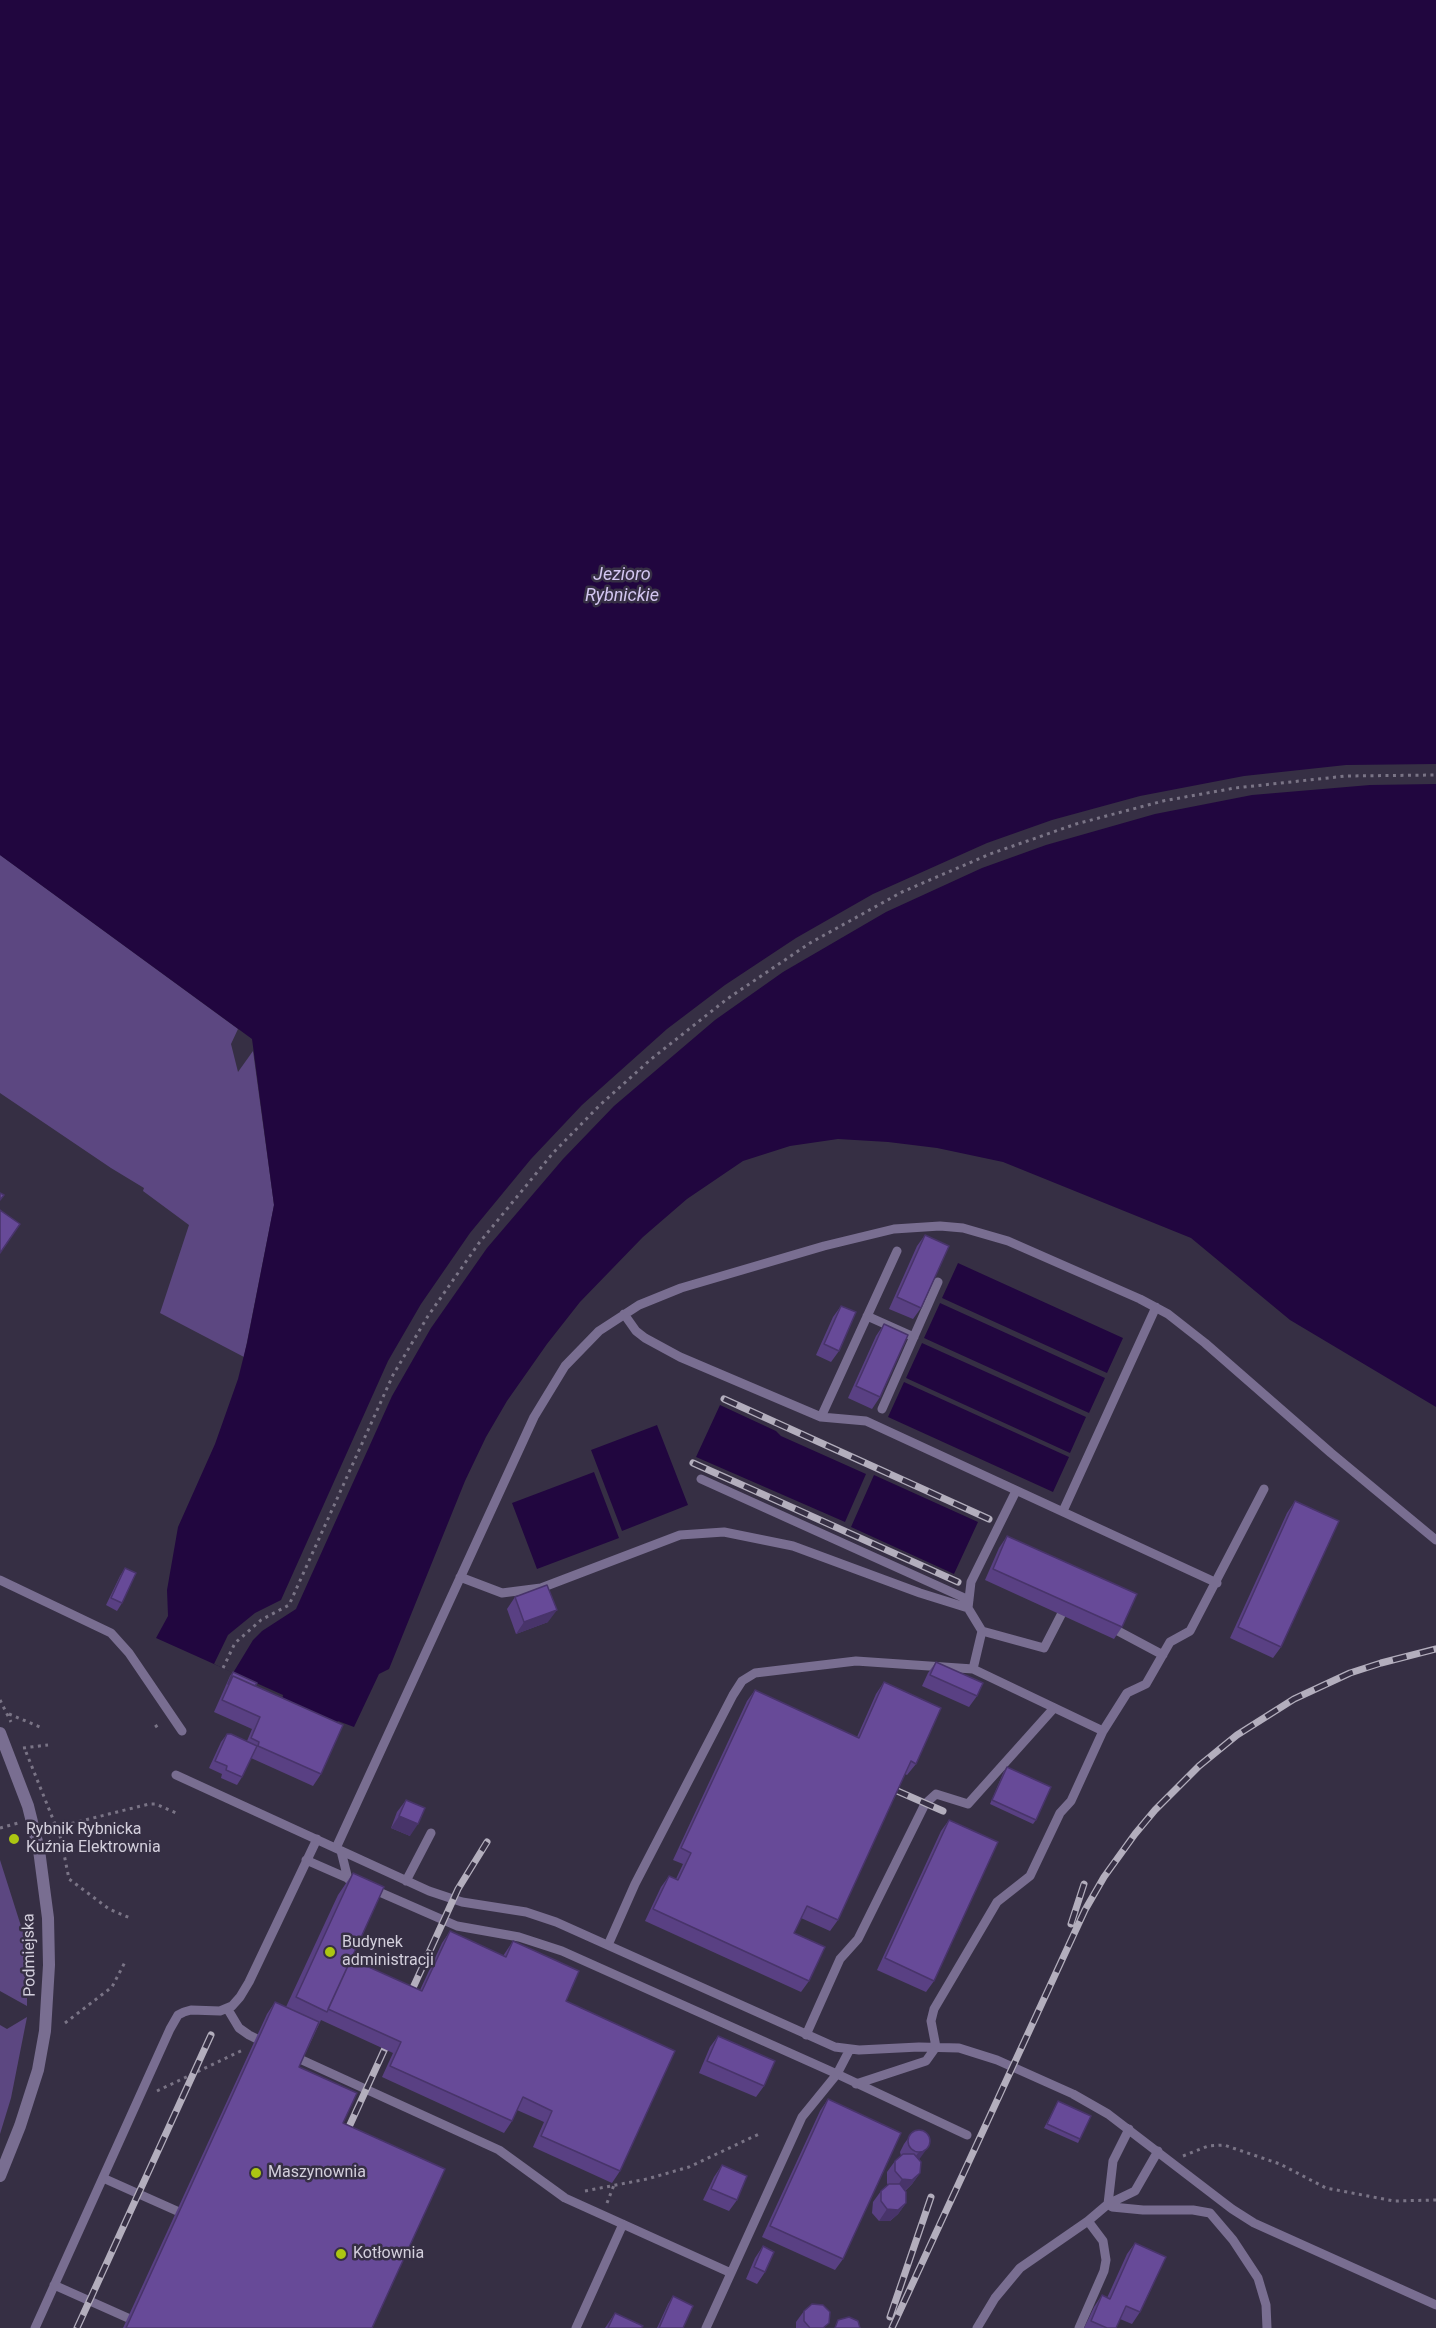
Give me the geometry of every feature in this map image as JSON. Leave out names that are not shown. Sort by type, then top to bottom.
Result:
[{"type":"street","name":"Podmiejska","points":[[0,1733],[28,1806],[39,1850],[48,1918],[49,1965],[45,2031],[38,2070],[20,2126],[0,2176]]},
{"type":"lane","points":[[348,1879],[338,1850],[534,1418],[564,1366],[607,1324],[681,1288],[846,1240],[894,1229],[940,1226],[982,1232],[1054,1259],[1156,1307],[1205,1343],[1331,1453],[1436,1540]]},
{"type":"lane","points":[[821,1418],[897,1251]]},
{"type":"lane","points":[[882,1408],[938,1282]]},
{"type":"lane","points":[[1064,1512],[1156,1307]]},
{"type":"lane","points":[[624,1314],[636,1331],[655,1345],[821,1418],[866,1420],[1217,1583]]},
{"type":"lane","points":[[867,1316],[914,1337]]},
{"type":"lane","points":[[701,1479],[968,1604]]},
{"type":"lane","points":[[856,2084],[926,2061],[936,2047],[930,2021],[933,2008],[997,1902],[1030,1876],[1060,1813],[1071,1801],[1103,1731],[1127,1693],[1146,1684],[1170,1642],[1190,1631],[1264,1489]]},
{"type":"lane","points":[[973,1669],[982,1631],[968,1604],[971,1582],[1016,1491]]},
{"type":"lane","points":[[460,1577],[502,1593],[541,1588],[680,1535],[724,1532],[793,1546],[920,1593],[968,1604]]},
{"type":"lane","points":[[0,1580],[111,1633],[129,1653],[182,1731]]},
{"type":"lane","points":[[982,1631],[1044,1648],[1061,1615]]},
{"type":"lane","points":[[1118,1631],[1162,1655]]},
{"type":"lane","points":[[608,1945],[635,1884],[733,1695],[742,1682],[755,1673],[856,1661],[973,1669],[1103,1731]]},
{"type":"lane","points":[[806,2035],[840,1959],[858,1940],[925,1804],[936,1794],[968,1804],[1054,1708]]},
{"type":"lane","points":[[176,1775],[406,1881],[462,1902],[540,1916],[835,2047],[850,2049],[936,2047],[969,2050],[997,2060],[1090,2103],[1129,2129],[1222,2202],[1254,2223],[1436,2305]]},
{"type":"lane","points":[[406,1881],[431,1833]]},
{"type":"lane","points":[[35,2328],[178,2015],[191,2010],[216,2012],[237,2001],[249,1982],[316,1839]]},
{"type":"lane","points":[[306,1860],[457,1926],[519,1937],[562,1951],[967,2135]]},
{"type":"lane","points":[[227,2008],[239,2028],[256,2039],[499,2150],[565,2198],[731,2273]]},
{"type":"lane","points":[[706,2328],[802,2117],[837,2074],[850,2049]]},
{"type":"lane","points":[[1108,2204],[1113,2160],[1129,2129]]},
{"type":"lane","points":[[977,2328],[995,2298],[1020,2268],[1088,2221],[1108,2204],[1135,2191],[1158,2151]]},
{"type":"lane","points":[[103,2178],[177,2211]]},
{"type":"lane","points":[[1210,2213],[1222,2202]]},
{"type":"lane","points":[[1108,2204],[1112,2207],[1143,2210],[1193,2210],[1210,2213],[1233,2240],[1258,2278],[1266,2305],[1267,2328]]},
{"type":"lane","points":[[1079,2328],[1104,2271],[1106,2260],[1103,2241],[1088,2221]]},
{"type":"lane","points":[[576,2328],[622,2224]]},
{"type":"lane","points":[[54,2285],[128,2318]]},
{"type":"path","points":[[223,1668],[235,1643],[261,1620],[289,1605],[393,1375],[428,1316],[479,1243],[548,1159],[600,1105],[650,1060],[727,999],[810,943],[902,892],[990,854],[1076,824],[1163,801],[1235,788],[1337,777],[1436,775]]},
{"type":"path","points":[[0,1700],[15,1731]]},
{"type":"path","points":[[7,1713],[40,1727]]},
{"type":"path","points":[[20,1739],[61,1839],[69,1879],[110,1909],[130,1918]]},
{"type":"path","points":[[24,1748],[48,1745]]},
{"type":"path","points":[[56,1827],[149,1804],[156,1804],[176,1813]]},
{"type":"path","points":[[65,2023],[112,1987],[125,1962]]},
{"type":"path","points":[[149,2095],[246,2048],[256,2039]]},
{"type":"path","points":[[579,2192],[647,2180],[689,2167],[759,2134]]},
{"type":"path","points":[[1172,2161],[1208,2146],[1224,2145],[1280,2164],[1326,2188],[1394,2200],[1436,2200]]},
{"type":"path","points":[[606,2204],[614,2185]]},
{"type":"shaded area","points":[[0,855],[238,1029],[231,1044],[238,1072],[253,1051],[274,1205],[244,1357],[160,1313],[189,1225],[143,1191],[144,1188],[0,1093]]},
{"type":"shaded area","points":[[0,1860],[27,1945],[27,2006],[0,1991]]},
{"type":"shaded area","points":[[27,2017],[11,2098],[0,2134],[0,2025],[7,2029]]},
{"type":"water","name":"Jezioro Rybnickie","points":[[0,0],[1436,0],[1436,1407],[1290,1320],[1191,1238],[1003,1162],[937,1148],[888,1142],[838,1139],[790,1146],[743,1161],[687,1199],[643,1237],[580,1302],[547,1344],[507,1401],[486,1437],[465,1481],[389,1669],[379,1674],[354,1727],[338,1721],[335,1726],[282,1702],[283,1695],[156,1638],[168,1616],[167,1590],[178,1527],[215,1444],[238,1379],[274,1205],[252,1039],[0,855]]},
{"type":"water","points":[[958,1263],[1123,1338],[1107,1373],[942,1298]]},
{"type":"water","points":[[940,1303],[1105,1378],[1089,1413],[924,1338]]},
{"type":"water","points":[[922,1343],[1086,1417],[1070,1453],[906,1378]]},
{"type":"water","points":[[904,1382],[1069,1457],[1053,1492],[888,1417]]},
{"type":"water","points":[[720,1405],[776,1431],[781,1436],[866,1474],[845,1522],[696,1457]]},
{"type":"water","points":[[657,1425],[688,1505],[622,1531],[591,1450]]},
{"type":"water","points":[[594,1472],[619,1538],[537,1569],[512,1503]]},
{"type":"water","points":[[874,1475],[978,1522],[954,1574],[851,1527]]},
{"type":"pier","points":[[1436,764],[1436,784],[1370,785],[1252,795],[1155,814],[1046,845],[982,868],[886,912],[783,972],[715,1020],[614,1106],[563,1159],[487,1248],[431,1328],[392,1396],[296,1609],[262,1631],[253,1640],[233,1673],[214,1664],[228,1635],[255,1613],[281,1600],[388,1361],[421,1304],[470,1233],[531,1159],[582,1105],[667,1029],[725,985],[796,938],[873,894],[987,843],[1052,820],[1140,796],[1244,776],[1346,765]]},
{"type":"building","points":[[0,1210],[20,1224],[0,1253]]},
{"type":"building","points":[[925,1235],[949,1246],[921,1308],[897,1297]]},
{"type":"building","points":[[841,1306],[856,1312],[839,1351],[824,1344]]},
{"type":"building","points":[[884,1324],[908,1335],[880,1397],[856,1386]]},
{"type":"building","points":[[1295,1501],[1339,1521],[1281,1647],[1238,1627]]},
{"type":"building","points":[[1007,1536],[1137,1594],[1122,1627],[993,1569]]},
{"type":"building","points":[[125,1568],[136,1573],[122,1603],[111,1598]]},
{"type":"building","points":[[547,1585],[557,1610],[524,1622],[515,1597]]},
{"type":"building","points":[[936,1662],[983,1683],[977,1696],[930,1675]]},
{"type":"building","points":[[233,1672],[257,1683],[255,1686],[233,1676],[228,1684]]},
{"type":"building","points":[[233,1676],[343,1725],[321,1774],[258,1746],[259,1742],[251,1738],[260,1717],[222,1700]]},
{"type":"building","points":[[884,1682],[941,1708],[916,1764],[911,1761],[838,1920],[807,1906],[794,1933],[825,1947],[809,1981],[653,1909],[669,1876],[678,1880],[691,1853],[681,1848],[755,1690],[859,1738]]},
{"type":"building","points":[[227,1734],[257,1746],[242,1777],[226,1770],[227,1766],[215,1761]]},
{"type":"building","points":[[1007,1767],[1051,1787],[1036,1820],[992,1800]]},
{"type":"building","points":[[406,1800],[425,1808],[418,1824],[399,1816]]},
{"type":"building","points":[[949,1820],[998,1842],[934,1981],[885,1958]]},
{"type":"building","name":"Budynek administracji","points":[[353,1873],[384,1887],[327,2012],[296,1997]]},
{"type":"building","points":[[450,1931],[506,1957],[513,1941],[579,1971],[566,2001],[675,2051],[620,2171],[541,2136],[552,2111],[523,2097],[512,2121],[390,2066],[401,2042],[328,2009],[351,1959],[422,1991]]},
{"type":"building","points":[[275,2002],[319,2022],[299,2067],[357,2093],[343,2123],[445,2169],[372,2328],[126,2328]]},
{"type":"building","points":[[718,2036],[775,2061],[764,2086],[707,2061]]},
{"type":"building","points":[[828,2099],[901,2133],[843,2259],[770,2226]]},
{"type":"building","points":[[1058,2101],[1091,2116],[1080,2139],[1047,2124]]},
{"type":"building","points":[[919,2130],[929,2137],[930,2141],[923,2151],[919,2152],[909,2145],[908,2141],[915,2131]]},
{"type":"building","points":[[903,2154],[914,2154],[921,2162],[920,2173],[912,2180],[902,2179],[895,2171],[895,2161]]},
{"type":"building","points":[[722,2165],[747,2176],[737,2200],[711,2189]]},
{"type":"building","points":[[889,2184],[900,2184],[906,2192],[906,2203],[898,2210],[887,2209],[881,2201],[881,2191]]},
{"type":"building","points":[[1135,2243],[1166,2257],[1140,2312],[1126,2306],[1116,2328],[1107,2328],[1091,2321],[1102,2295],[1110,2299]]},
{"type":"building","points":[[763,2246],[774,2252],[765,2272],[754,2267]]},
{"type":"building","points":[[673,2296],[693,2306],[683,2328],[659,2328]]},
{"type":"building","points":[[812,2304],[823,2305],[830,2312],[829,2323],[823,2328],[810,2328],[804,2321],[804,2311]]},
{"type":"building","points":[[615,2313],[643,2326],[641,2328],[608,2328]]},
{"type":"building","points":[[849,2317],[858,2321],[860,2328],[835,2328],[838,2320]]},
{"type":"railway","points":[[724,1399],[989,1519]]},
{"type":"railway","points":[[693,1463],[958,1582]]},
{"type":"railway","points":[[892,2328],[1085,1910],[1104,1877],[1135,1834],[1155,1810],[1199,1766],[1237,1735],[1294,1699],[1350,1673],[1436,1649]]},
{"type":"railway","points":[[895,1790],[943,1811]]},
{"type":"railway","points":[[407,2001],[458,1889],[487,1842]]},
{"type":"railway","points":[[1071,1924],[1084,1884]]},
{"type":"railway","points":[[343,2140],[392,2033]]},
{"type":"railway","points":[[77,2328],[211,2035]]},
{"type":"railway","points":[[890,2317],[931,2197]]},
{"type":"place","name":"Rybnik Rybnicka Kuźnia Elektrownia","points":[[14,1839]]},
{"type":"place","name":"Budynek administracji","points":[[330,1952]]},
{"type":"place","name":"Maszynownia","points":[[256,2173]]},
{"type":"place","name":"Kotłownia","points":[[341,2254]]}]
